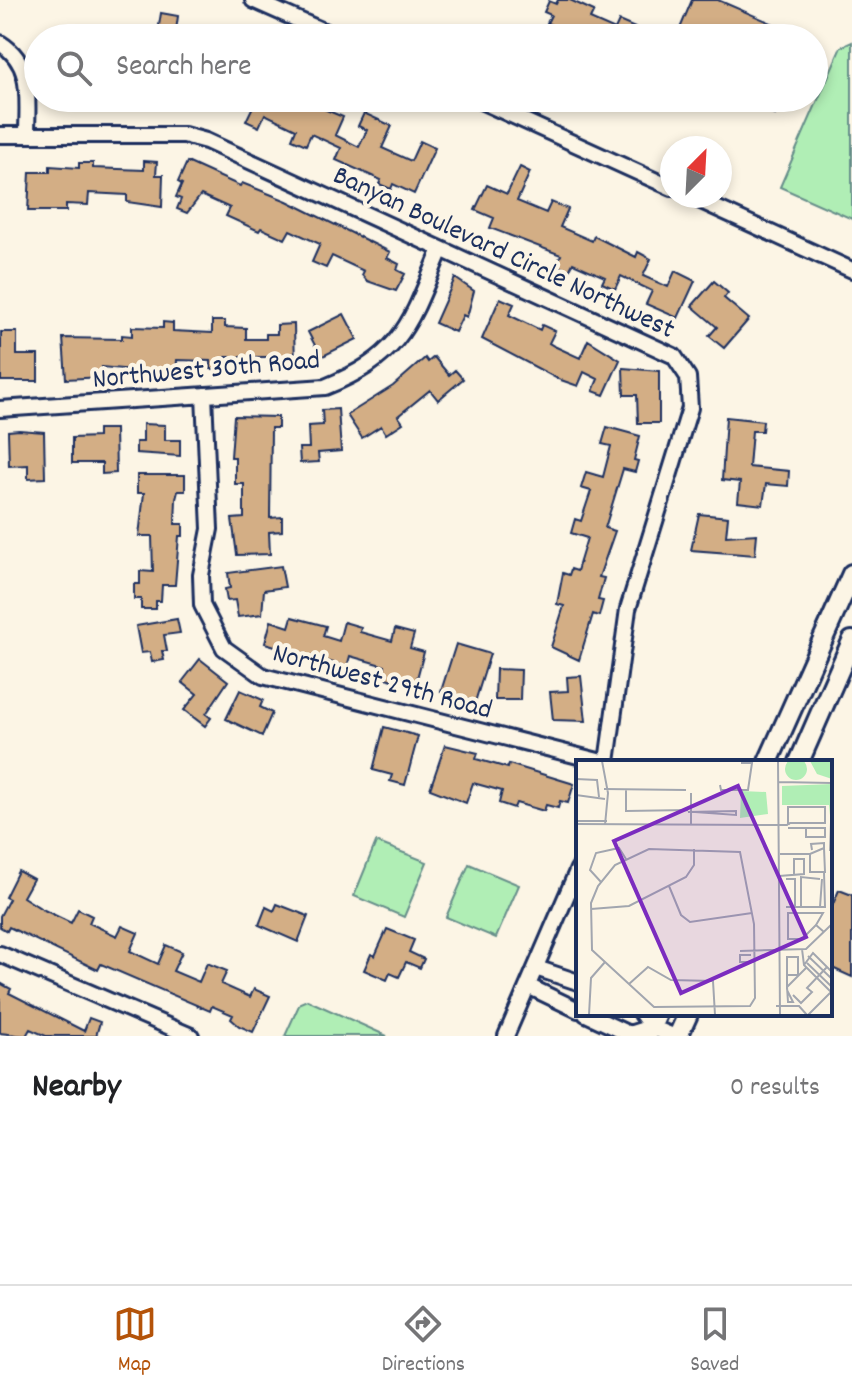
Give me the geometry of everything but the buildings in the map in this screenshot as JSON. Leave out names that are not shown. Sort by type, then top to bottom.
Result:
[{"type":"main road","points":[[769,760],[852,574]]},
{"type":"main road","points":[[800,760],[852,641]]},
{"type":"main road","points":[[675,1036],[687,1016]]},
{"type":"street","points":[[253,0],[307,24]]},
{"type":"street","points":[[0,43],[14,53],[24,71]]},
{"type":"street","points":[[27,112],[27,135]]},
{"type":"street","points":[[505,112],[660,183]]},
{"type":"street","name":"Banyan Boulevard Circle Northwest","points":[[0,135],[184,135],[206,141],[674,356],[688,377],[690,408],[628,609],[604,760]]},
{"type":"street","points":[[716,208],[852,270]]},
{"type":"street","name":"Northwest 30th Road","points":[[0,409],[325,387],[356,373],[401,339],[441,249]]},
{"type":"street","name":"Northwest 29th Road","points":[[204,395],[210,529],[200,593],[211,627],[232,656],[263,676],[596,760]]},
{"type":"street","points":[[506,1036],[576,874]]},
{"type":"street","points":[[0,954],[191,1036]]},
{"type":"street","points":[[536,968],[576,981]]},
{"type":"street","points":[[528,986],[576,1009]]},
{"type":"street","points":[[590,1016],[629,1034],[649,1023],[675,1036]]},
{"type":"green space","points":[[852,42],[852,219],[780,187],[813,112],[828,112],[828,77],[841,47]]},
{"type":"green space","points":[[376,842],[427,862],[404,917],[354,896]]},
{"type":"green space","points":[[469,864],[519,885],[496,938],[446,917]]},
{"type":"green space","points":[[307,1000],[387,1036],[285,1036],[300,1003]]}]
